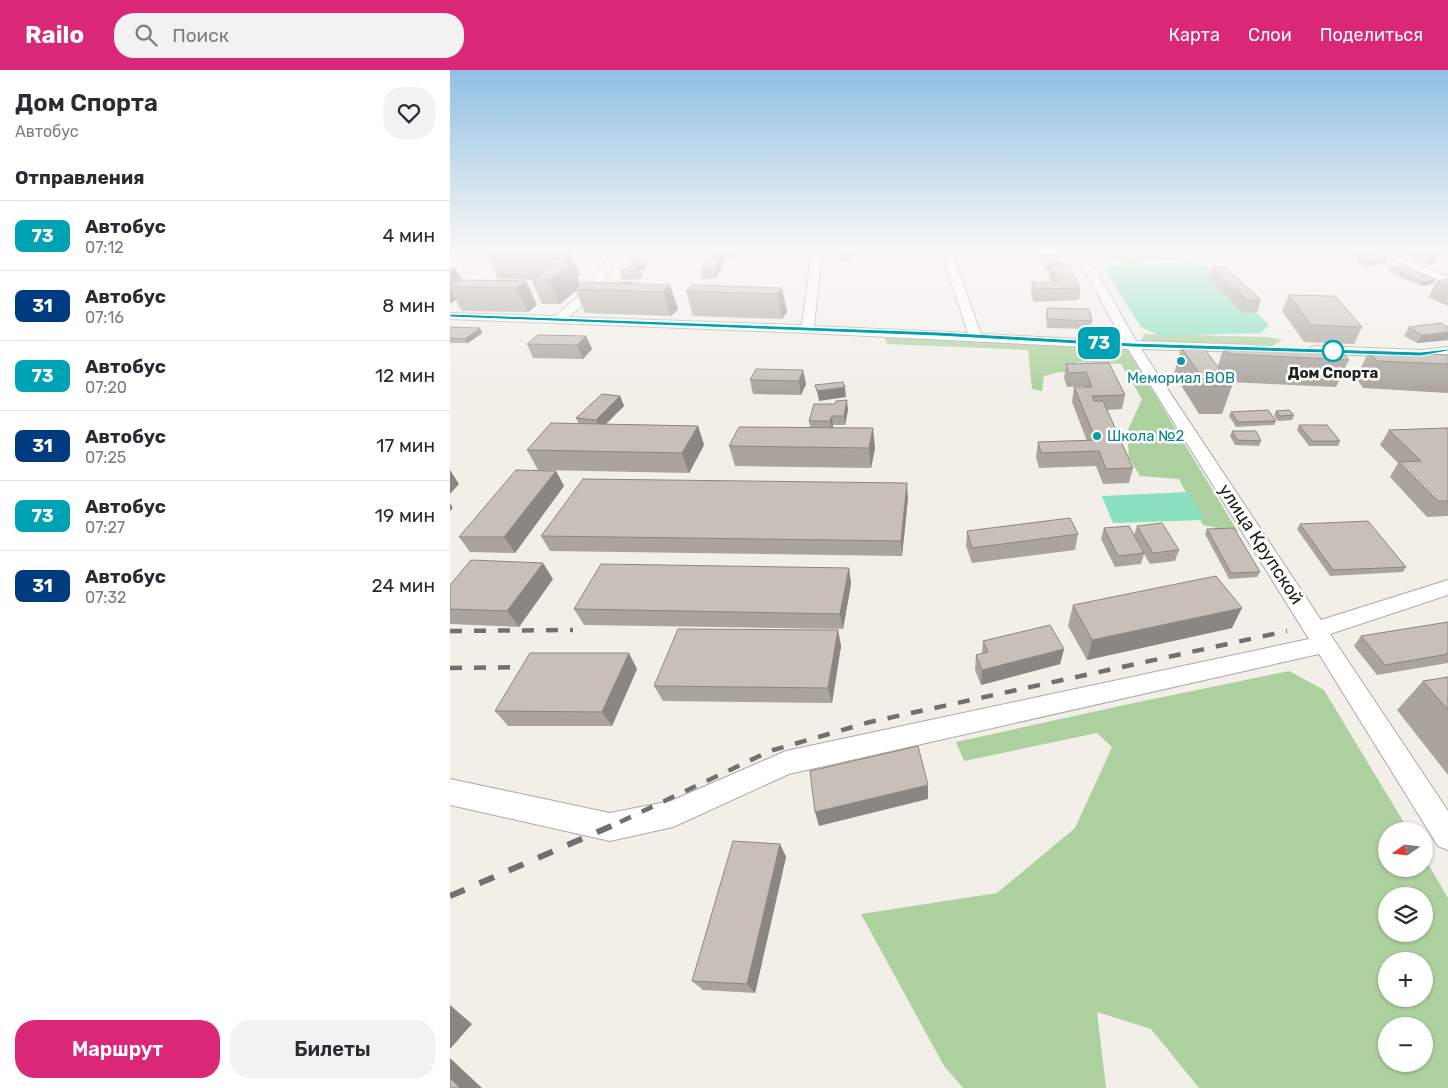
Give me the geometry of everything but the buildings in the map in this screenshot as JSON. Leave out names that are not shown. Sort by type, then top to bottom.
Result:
[{"type":"street","points":[[558,320],[583,298]]},
{"type":"street","points":[[808,328],[812,298]]},
{"type":"street","points":[[962,298],[975,336]]},
{"type":"street","name":"улица Крупской","points":[[1106,298],[1132,345],[1448,836]]},
{"type":"street","points":[[450,316],[808,328],[1132,345],[1262,349]]},
{"type":"street","points":[[1302,350],[1421,354],[1448,351]]},
{"type":"street","points":[[450,792],[610,827],[673,814],[786,763],[1321,637],[1448,587]]},
{"type":"green space","points":[[1122,298],[1241,298],[1269,325],[1261,333],[1161,336],[1141,327]]},
{"type":"green space","points":[[1144,334],[1268,337],[1282,340],[1272,346],[1140,343]]},
{"type":"green space","points":[[884,336],[1127,349],[1238,532],[1203,525],[1179,479],[1140,476],[1129,458],[1127,432],[1142,399],[1121,364],[1077,362],[1077,372],[1060,372],[1044,376],[1042,391],[1032,389],[1028,350],[887,344]]},
{"type":"green space","points":[[1189,492],[1204,520],[1113,523],[1102,496]]},
{"type":"green space","points":[[1289,671],[1324,690],[1404,822],[1378,822],[1378,878],[1432,878],[1433,872],[1448,898],[1448,1088],[1199,1088],[1151,1029],[1097,1012],[1106,1088],[963,1088],[944,1066],[861,914],[997,893],[1075,828],[1112,747],[1097,733],[964,761],[956,742]]},
{"type":"railway","points":[[450,631],[573,630]]},
{"type":"railway","points":[[620,822],[770,751],[870,722],[1287,631]]},
{"type":"railway","points":[[450,668],[535,667]]},
{"type":"railway","points":[[450,896],[623,821]]},
{"type":"bus line","name":"73","points":[[450,316],[808,328],[1132,345],[1421,354],[1448,351]]},
{"type":"place","name":"Дом Спорта","points":[[1333,351]]},
{"type":"place","name":"Мемориал ВОВ","points":[[1181,361]]},
{"type":"place","name":"Школа №2","points":[[1097,436]]}]
